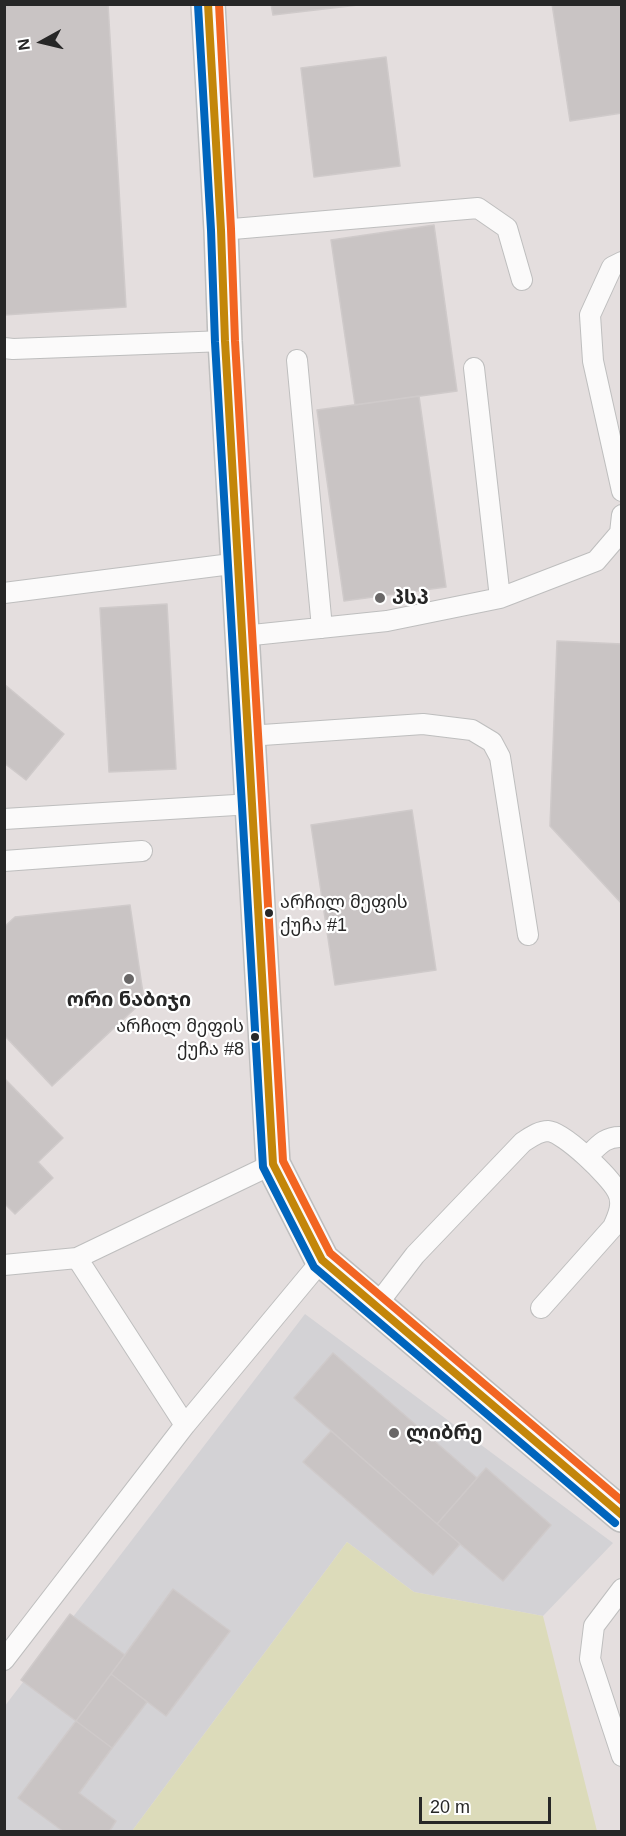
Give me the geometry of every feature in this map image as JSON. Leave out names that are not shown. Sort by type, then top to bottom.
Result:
[{"type":"street","points":[[208,4],[225,341],[273,1164],[322,1260],[621,1515]]},
{"type":"lane","points":[[221,230],[478,208],[507,228],[522,280]]},
{"type":"lane","points":[[621,262],[612,267],[590,315],[593,361],[621,491]]},
{"type":"lane","points":[[4,348],[225,341]]},
{"type":"lane","points":[[297,360],[322,628]]},
{"type":"lane","points":[[474,368],[500,598]]},
{"type":"lane","points":[[243,636],[387,621],[500,598],[596,561],[620,533],[621,515]]},
{"type":"lane","points":[[4,593],[239,563]]},
{"type":"lane","points":[[248,736],[423,724],[472,730],[492,742],[500,757],[528,934]]},
{"type":"lane","points":[[4,819],[252,804]]},
{"type":"lane","points":[[4,861],[142,851]]},
{"type":"lane","points":[[376,1306],[415,1255],[532,1136],[546,1131],[555,1132],[567,1138],[587,1157],[618,1192],[620,1205],[619,1215],[613,1227],[541,1308]]},
{"type":"lane","points":[[587,1157],[602,1141],[611,1137],[621,1137]]},
{"type":"lane","points":[[4,1265],[77,1258],[273,1164]]},
{"type":"lane","points":[[77,1258],[185,1425]]},
{"type":"lane","points":[[4,1660],[185,1425],[322,1260]]},
{"type":"lane","points":[[621,1589],[594,1626],[590,1659],[621,1756]]},
{"type":"shaded area","points":[[305,1314],[613,1543],[543,1616],[414,1592],[347,1542],[132,1831],[5,1831],[4,1707]]},
{"type":"green space","points":[[347,1542],[414,1592],[543,1616],[597,1831],[132,1831]]},
{"type":"building","points":[[4,4],[108,4],[126,307],[4,315]]},
{"type":"building","points":[[271,4],[358,4],[358,5],[273,15]]},
{"type":"building","points":[[552,4],[622,4],[622,113],[570,121]]},
{"type":"building","points":[[386,57],[400,166],[314,177],[301,68]]},
{"type":"building","points":[[434,225],[457,391],[355,405],[331,240]]},
{"type":"building","points":[[419,396],[446,587],[344,601],[317,410]]},
{"type":"building","points":[[167,604],[176,769],[109,772],[100,608]]},
{"type":"building","points":[[557,641],[622,644],[622,904],[550,826]]},
{"type":"building","points":[[4,684],[64,734],[26,780],[4,763]]},
{"type":"building","points":[[412,810],[436,970],[335,985],[311,825]]},
{"type":"building","points":[[130,905],[144,1000],[52,1086],[4,1035],[4,927],[15,917]]},
{"type":"building","points":[[4,1078],[63,1138],[38,1162],[53,1178],[15,1214],[4,1203]]},
{"type":"building","points":[[333,1353],[477,1478],[437,1524],[294,1398]]},
{"type":"building","points":[[331,1431],[460,1544],[433,1575],[303,1462]]},
{"type":"building","points":[[486,1468],[551,1525],[503,1581],[437,1524]]},
{"type":"building","points":[[173,1589],[230,1631],[166,1716],[111,1674]]},
{"type":"building","points":[[70,1614],[125,1655],[76,1721],[21,1680]]},
{"type":"building","points":[[111,1674],[147,1702],[112,1748],[76,1721]]},
{"type":"building","points":[[76,1721],[112,1748],[79,1793],[116,1821],[109,1832],[64,1832],[18,1798]]},
{"type":"transit line","points":[[208,4],[225,341],[273,1164],[322,1260],[622,1515]]},
{"type":"transit line","points":[[219,4],[235,341],[283,1161],[330,1253],[622,1501]]},
{"type":"transit line","points":[[198,5],[215,342],[263,1167],[314,1267],[615,1523]]},
{"type":"place","name":"პსპ","points":[[380,598]]},
{"type":"place","name":"არჩილ მეფის ქუჩა #1","points":[[269,913]]},
{"type":"place","name":"ორი ნაბიჯი","points":[[129,979]]},
{"type":"place","name":"არჩილ მეფის ქუჩა #8","points":[[255,1037]]},
{"type":"place","name":"ლიბრე","points":[[394,1433]]}]
